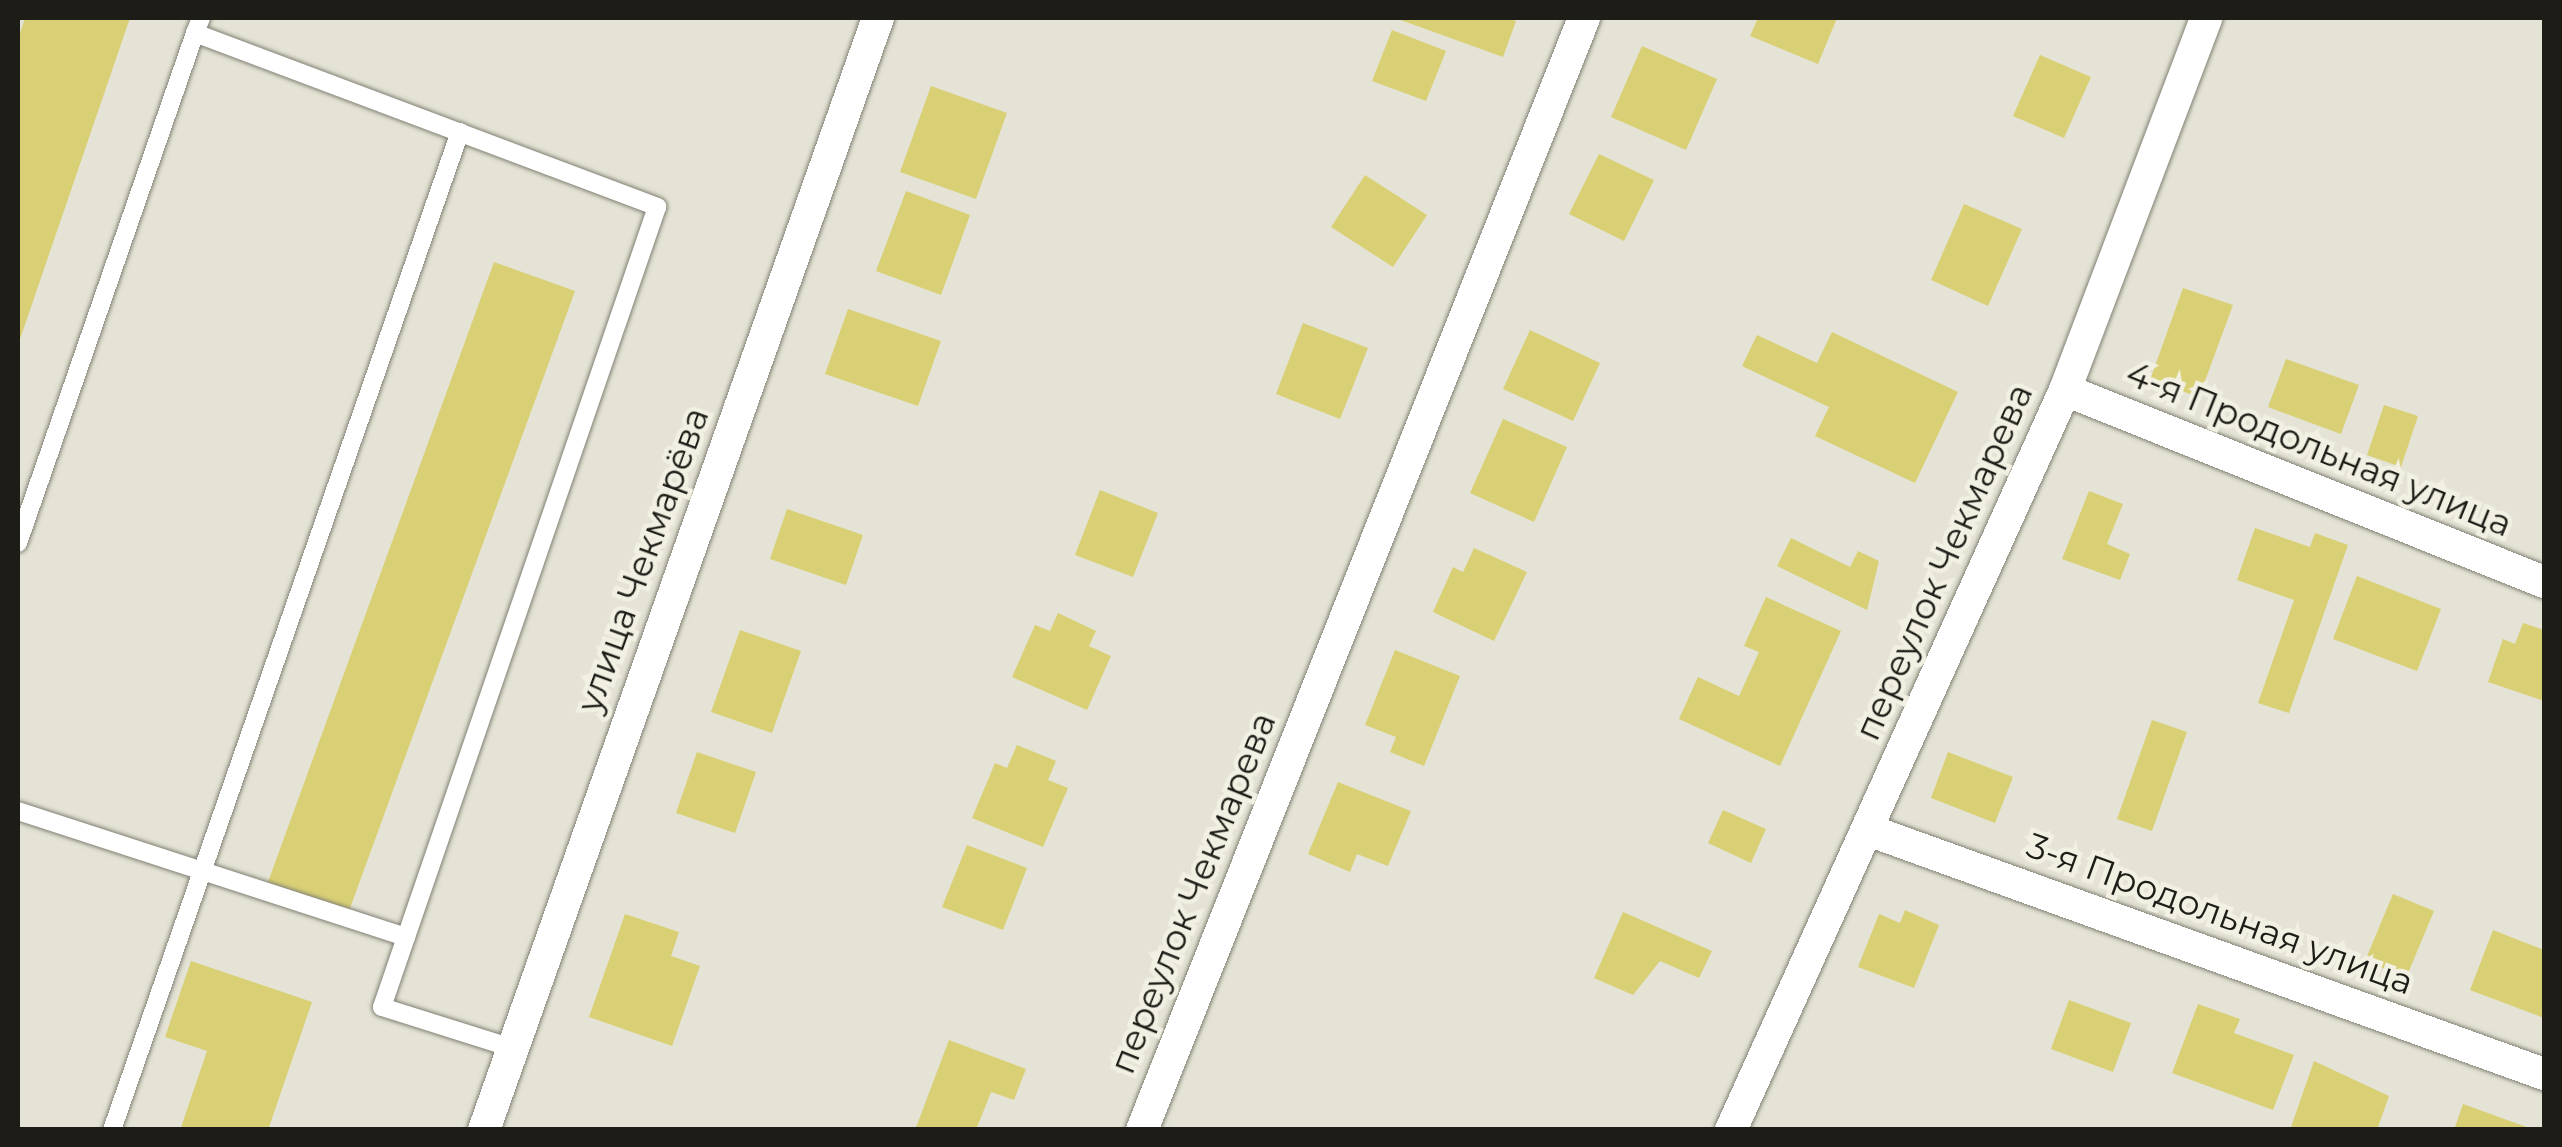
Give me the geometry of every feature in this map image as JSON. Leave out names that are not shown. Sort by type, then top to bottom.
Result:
[{"type":"street","name":"улица Чекмарёва","points":[[484,1130],[878,18]]},
{"type":"street","name":"переулок Чекмарева","points":[[1142,1130],[1584,18]]},
{"type":"street","name":"переулок Чекмарева","points":[[1731,1130],[2064,390],[2206,18]]},
{"type":"street","name":"4-я Продольная улица","points":[[2064,390],[2544,582]]},
{"type":"street","name":"3-я Продольная улица","points":[[1868,830],[2544,1074]]},
{"type":"lane","points":[[18,543],[21,517],[198,25],[657,207],[382,1006],[512,1048]]},
{"type":"lane","points":[[112,1130],[460,132]]},
{"type":"lane","points":[[18,812],[204,868],[406,938]]},
{"type":"building","points":[[25,18],[130,18],[18,345],[18,40]]},
{"type":"building","points":[[1395,18],[1506,18],[1516,21],[1503,57]]},
{"type":"building","points":[[1758,18],[1837,18],[1818,64],[1750,36]]},
{"type":"building","points":[[1392,30],[1446,51],[1426,101],[1372,81]]},
{"type":"building","points":[[1642,46],[1717,79],[1686,150],[1611,117]]},
{"type":"building","points":[[2040,55],[2091,77],[2064,138],[2013,116]]},
{"type":"building","points":[[931,86],[1007,113],[976,199],[900,172]]},
{"type":"building","points":[[1599,154],[1654,180],[1624,241],[1569,214]]},
{"type":"building","points":[[1365,175],[1427,215],[1393,267],[1331,227]]},
{"type":"building","points":[[906,191],[970,215],[941,295],[876,271]]},
{"type":"building","points":[[1964,204],[2022,229],[1988,306],[1931,280]]},
{"type":"building","points":[[494,262],[575,291],[349,911],[268,882]]},
{"type":"building","points":[[2183,288],[2233,305],[2199,397],[2150,380]]},
{"type":"building","points":[[848,309],[941,341],[918,406],[825,374]]},
{"type":"building","points":[[1303,323],[1368,348],[1340,419],[1276,394]]},
{"type":"building","points":[[1530,330],[1600,363],[1573,421],[1503,389]]},
{"type":"building","points":[[1832,332],[1958,392],[1915,483],[1815,436],[1829,407],[1742,366],[1757,335],[1817,363]]},
{"type":"building","points":[[2286,359],[2359,385],[2341,434],[2268,407]]},
{"type":"building","points":[[2384,405],[2418,416],[2401,467],[2367,455]]},
{"type":"building","points":[[1503,419],[1567,447],[1534,522],[1470,493]]},
{"type":"building","points":[[1100,490],[1158,513],[1133,577],[1075,555]]},
{"type":"building","points":[[2089,491],[2123,504],[2107,544],[2130,554],[2120,580],[2062,559]]},
{"type":"building","points":[[787,509],[863,535],[846,585],[770,559]]},
{"type":"building","points":[[2255,528],[2310,547],[2315,533],[2348,545],[2289,713],[2258,703],[2294,600],[2237,580]]},
{"type":"building","points":[[1791,538],[1850,567],[1858,551],[1879,561],[1867,610],[1777,566]]},
{"type":"building","points":[[1474,548],[1527,572],[1494,641],[1433,612],[1453,567],[1463,572]]},
{"type":"building","points":[[2357,576],[2441,609],[2417,671],[2333,639]]},
{"type":"building","points":[[1766,597],[1841,631],[1780,766],[1679,719],[1698,677],[1739,696],[1759,652],[1744,646]]},
{"type":"building","points":[[1058,613],[1096,631],[1089,646],[1111,656],[1087,710],[1012,677],[1035,625],[1050,631]]},
{"type":"building","points":[[2523,623],[2544,630],[2544,701],[2488,682],[2503,639],[2515,644]]},
{"type":"building","points":[[740,630],[801,651],[772,733],[711,712]]},
{"type":"building","points":[[1395,650],[1460,676],[1424,766],[1390,752],[1396,737],[1365,725]]},
{"type":"building","points":[[2152,720],[2187,732],[2152,831],[2117,819]]},
{"type":"building","points":[[1017,745],[1056,761],[1048,780],[1068,788],[1043,847],[972,818],[995,763],[1007,768]]},
{"type":"building","points":[[697,752],[756,772],[735,833],[676,813]]},
{"type":"building","points":[[1948,752],[2013,777],[1995,823],[1931,798]]},
{"type":"building","points":[[1338,782],[1411,811],[1388,866],[1357,854],[1350,872],[1308,854]]},
{"type":"building","points":[[1723,810],[1766,829],[1751,863],[1708,843]]},
{"type":"building","points":[[967,845],[1027,868],[1003,930],[942,907]]},
{"type":"building","points":[[2393,894],[2434,911],[2406,978],[2365,961]]},
{"type":"building","points":[[1905,910],[1939,925],[1914,988],[1858,967],[1879,914],[1900,923]]},
{"type":"building","points":[[1623,912],[1712,951],[1699,978],[1660,961],[1633,995],[1594,978]]},
{"type":"building","points":[[625,914],[679,932],[671,956],[700,966],[672,1046],[589,1017]]},
{"type":"building","points":[[2493,930],[2544,950],[2544,1018],[2470,990]]},
{"type":"building","points":[[191,961],[312,1002],[268,1130],[180,1130],[207,1051],[165,1037]]},
{"type":"building","points":[[2069,1000],[2131,1023],[2113,1072],[2051,1049]]},
{"type":"building","points":[[2198,1004],[2240,1019],[2234,1033],[2294,1055],[2273,1110],[2172,1073]]},
{"type":"building","points":[[949,1040],[1026,1069],[1014,1100],[991,1092],[976,1130],[915,1130]]},
{"type":"building","points":[[2314,1061],[2389,1096],[2377,1130],[2290,1130]]},
{"type":"building","points":[[2463,1104],[2532,1129],[2532,1130],[2454,1130]]}]
